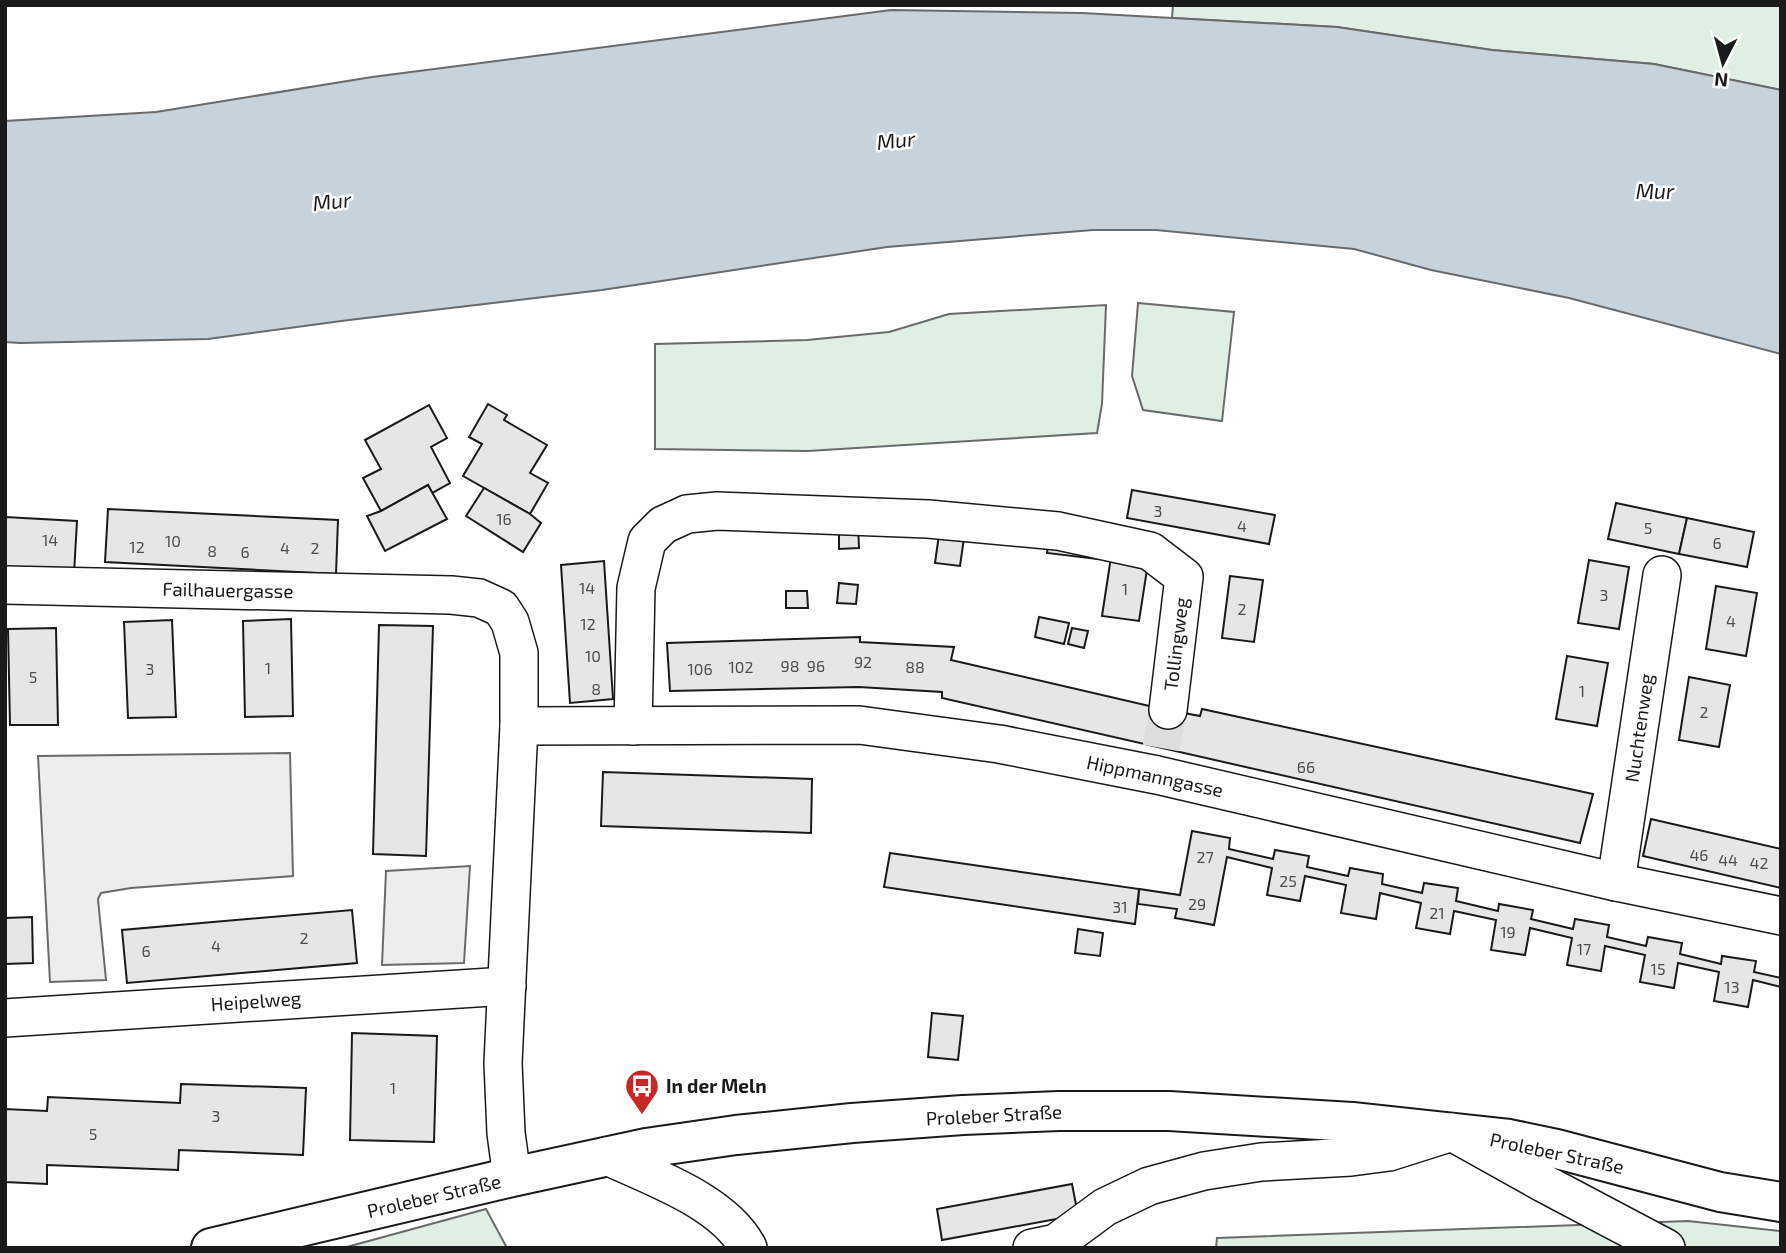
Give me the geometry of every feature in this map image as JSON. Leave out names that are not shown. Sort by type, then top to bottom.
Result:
[{"type":"main road","name":"Proleber Straße","points":[[211,1248],[646,1148],[839,1124],[1059,1111],[1182,1112],[1352,1122],[1509,1139],[1720,1192],[1781,1202]]},
{"type":"street","name":"Tollingweg","points":[[633,726],[636,588],[647,541],[663,525],[687,514],[717,511],[928,519],[1058,531],[1150,551],[1184,577],[1168,710]]},
{"type":"street","name":"Nuchtenweg","points":[[1616,882],[1662,575]]},
{"type":"street","name":"Failhauergasse","points":[[5,585],[451,595],[479,598],[501,608],[510,622],[519,653],[519,726]]},
{"type":"street","name":"Hippmanngasse","points":[[519,726],[859,725],[1159,762],[1616,882],[1781,916]]},
{"type":"street","points":[[512,1177],[506,1133],[503,1063],[519,726]]},
{"type":"street","name":"Heipelweg","points":[[5,1018],[507,986]]},
{"type":"street","points":[[1032,1248],[1056,1243],[1105,1207],[1149,1186],[1204,1171],[1261,1162],[1388,1152],[1452,1132],[1666,1248]]},
{"type":"street","points":[[607,1156],[707,1205],[731,1223],[748,1248]]},
{"type":"green space","points":[[1173,5],[1781,5],[1781,90],[1654,64],[1492,50],[1337,27],[1172,18]]},
{"type":"green space","points":[[1138,303],[1234,312],[1222,421],[1143,410],[1132,376]]},
{"type":"green space","points":[[1106,305],[1102,404],[1097,433],[808,451],[655,449],[655,344],[807,340],[889,332],[949,314]]},
{"type":"green space","points":[[486,1209],[507,1248],[343,1248]]},
{"type":"green space","points":[[1688,1221],[1781,1231],[1781,1248],[1216,1248],[1217,1238]]},
{"type":"shaded area","points":[[290,753],[293,876],[131,888],[101,893],[98,899],[106,980],[50,982],[38,756]]},
{"type":"shaded area","points":[[470,866],[464,963],[382,965],[386,871]]},
{"type":"water","name":"Mur","points":[[891,10],[1082,13],[1337,27],[1492,50],[1654,64],[1781,90],[1781,354],[1569,298],[1431,270],[1354,249],[1156,230],[1093,230],[887,247],[602,290],[208,339],[5,342],[5,121],[156,112],[372,77]]},
{"type":"building","points":[[488,404],[507,415],[504,420],[547,445],[530,473],[548,483],[530,514],[463,476],[482,444],[469,437]]},
{"type":"building","points":[[429,405],[447,438],[431,447],[450,483],[432,493],[428,485],[381,511],[363,478],[381,469],[365,440]]},
{"type":"building","points":[[428,485],[447,519],[385,551],[367,516]]},
{"type":"building","points":[[484,488],[541,523],[523,552],[466,516]]},
{"type":"building","points":[[1132,490],[1275,515],[1269,544],[1127,518]]},
{"type":"building","points":[[1616,503],[1687,518],[1679,554],[1608,539]]},
{"type":"building","points":[[108,509],[338,520],[336,574],[105,562]]},
{"type":"building","points":[[5,517],[77,521],[74,574],[5,570]]},
{"type":"building","points":[[1687,518],[1754,532],[1747,567],[1679,554]]},
{"type":"building","points":[[941,520],[966,524],[960,566],[935,563]]},
{"type":"building","points":[[839,523],[858,523],[859,548],[839,549]]},
{"type":"building","points":[[1049,539],[1099,545],[1097,559],[1047,553]]},
{"type":"building","points":[[1111,557],[1148,563],[1139,621],[1102,616]]},
{"type":"building","points":[[1589,560],[1629,567],[1619,629],[1578,623]]},
{"type":"building","points":[[604,561],[613,699],[570,703],[561,565]]},
{"type":"building","points":[[1230,576],[1263,580],[1254,642],[1222,638]]},
{"type":"building","points":[[839,583],[858,585],[856,604],[837,603]]},
{"type":"building","points":[[1716,586],[1757,593],[1746,656],[1706,649]]},
{"type":"building","points":[[786,591],[807,591],[808,608],[786,608]]},
{"type":"building","points":[[1039,617],[1069,623],[1064,644],[1035,637]]},
{"type":"building","points":[[291,619],[293,716],[245,717],[243,621]]},
{"type":"building","points":[[172,620],[176,717],[128,718],[124,622]]},
{"type":"building","points":[[379,625],[433,626],[426,856],[373,854]]},
{"type":"building","points":[[56,628],[58,725],[10,725],[8,629]]},
{"type":"building","points":[[1072,628],[1088,631],[1084,648],[1068,644]]},
{"type":"building","points":[[860,637],[860,642],[954,647],[951,660],[1158,708],[1200,716],[1202,709],[1593,794],[1580,843],[942,698],[942,692],[859,687],[670,691],[667,643]]},
{"type":"building","points":[[1567,656],[1608,663],[1597,726],[1556,719]]},
{"type":"building","points":[[1689,677],[1730,685],[1719,747],[1679,740]]},
{"type":"building","points":[[603,772],[812,779],[811,833],[601,826]]},
{"type":"building","points":[[1651,819],[1781,849],[1781,888],[1643,856]]},
{"type":"building","points":[[1192,831],[1230,838],[1229,849],[1273,859],[1275,850],[1309,856],[1307,867],[1348,876],[1350,868],[1383,874],[1382,884],[1422,893],[1424,883],[1458,888],[1456,901],[1498,911],[1499,904],[1533,910],[1531,919],[1573,929],[1575,919],[1609,925],[1607,937],[1646,946],[1648,937],[1682,943],[1680,954],[1721,964],[1722,956],[1756,961],[1754,972],[1781,978],[1781,987],[1753,980],[1748,1007],[1714,1001],[1719,972],[1678,963],[1674,988],[1640,982],[1645,955],[1605,946],[1601,971],[1567,965],[1572,938],[1530,928],[1525,955],[1491,950],[1496,920],[1454,911],[1450,934],[1416,928],[1421,903],[1380,893],[1376,919],[1341,913],[1346,885],[1305,876],[1300,901],[1267,895],[1272,868],[1227,857],[1214,925],[1175,918],[1177,909],[1138,904],[1139,889],[1180,895]]},
{"type":"building","points":[[890,853],[1139,889],[1135,924],[884,887]]},
{"type":"building","points":[[352,910],[357,963],[127,983],[122,930]]},
{"type":"building","points":[[32,917],[33,963],[5,964],[5,918]]},
{"type":"building","points":[[1078,929],[1103,933],[1100,956],[1075,953]]},
{"type":"building","points":[[932,1013],[963,1016],[958,1060],[928,1057]]},
{"type":"building","points":[[352,1033],[437,1036],[434,1142],[350,1140]]},
{"type":"building","points":[[181,1084],[306,1088],[303,1155],[179,1150],[178,1170],[47,1165],[47,1184],[5,1182],[5,1109],[47,1111],[48,1097],[180,1103]]},
{"type":"building","points":[[1072,1184],[1078,1215],[942,1240],[937,1209]]},
{"type":"tunnel","points":[[1161,748],[1168,710]]},
{"type":"place","name":"In der Meln","points":[[642,1116]]}]
